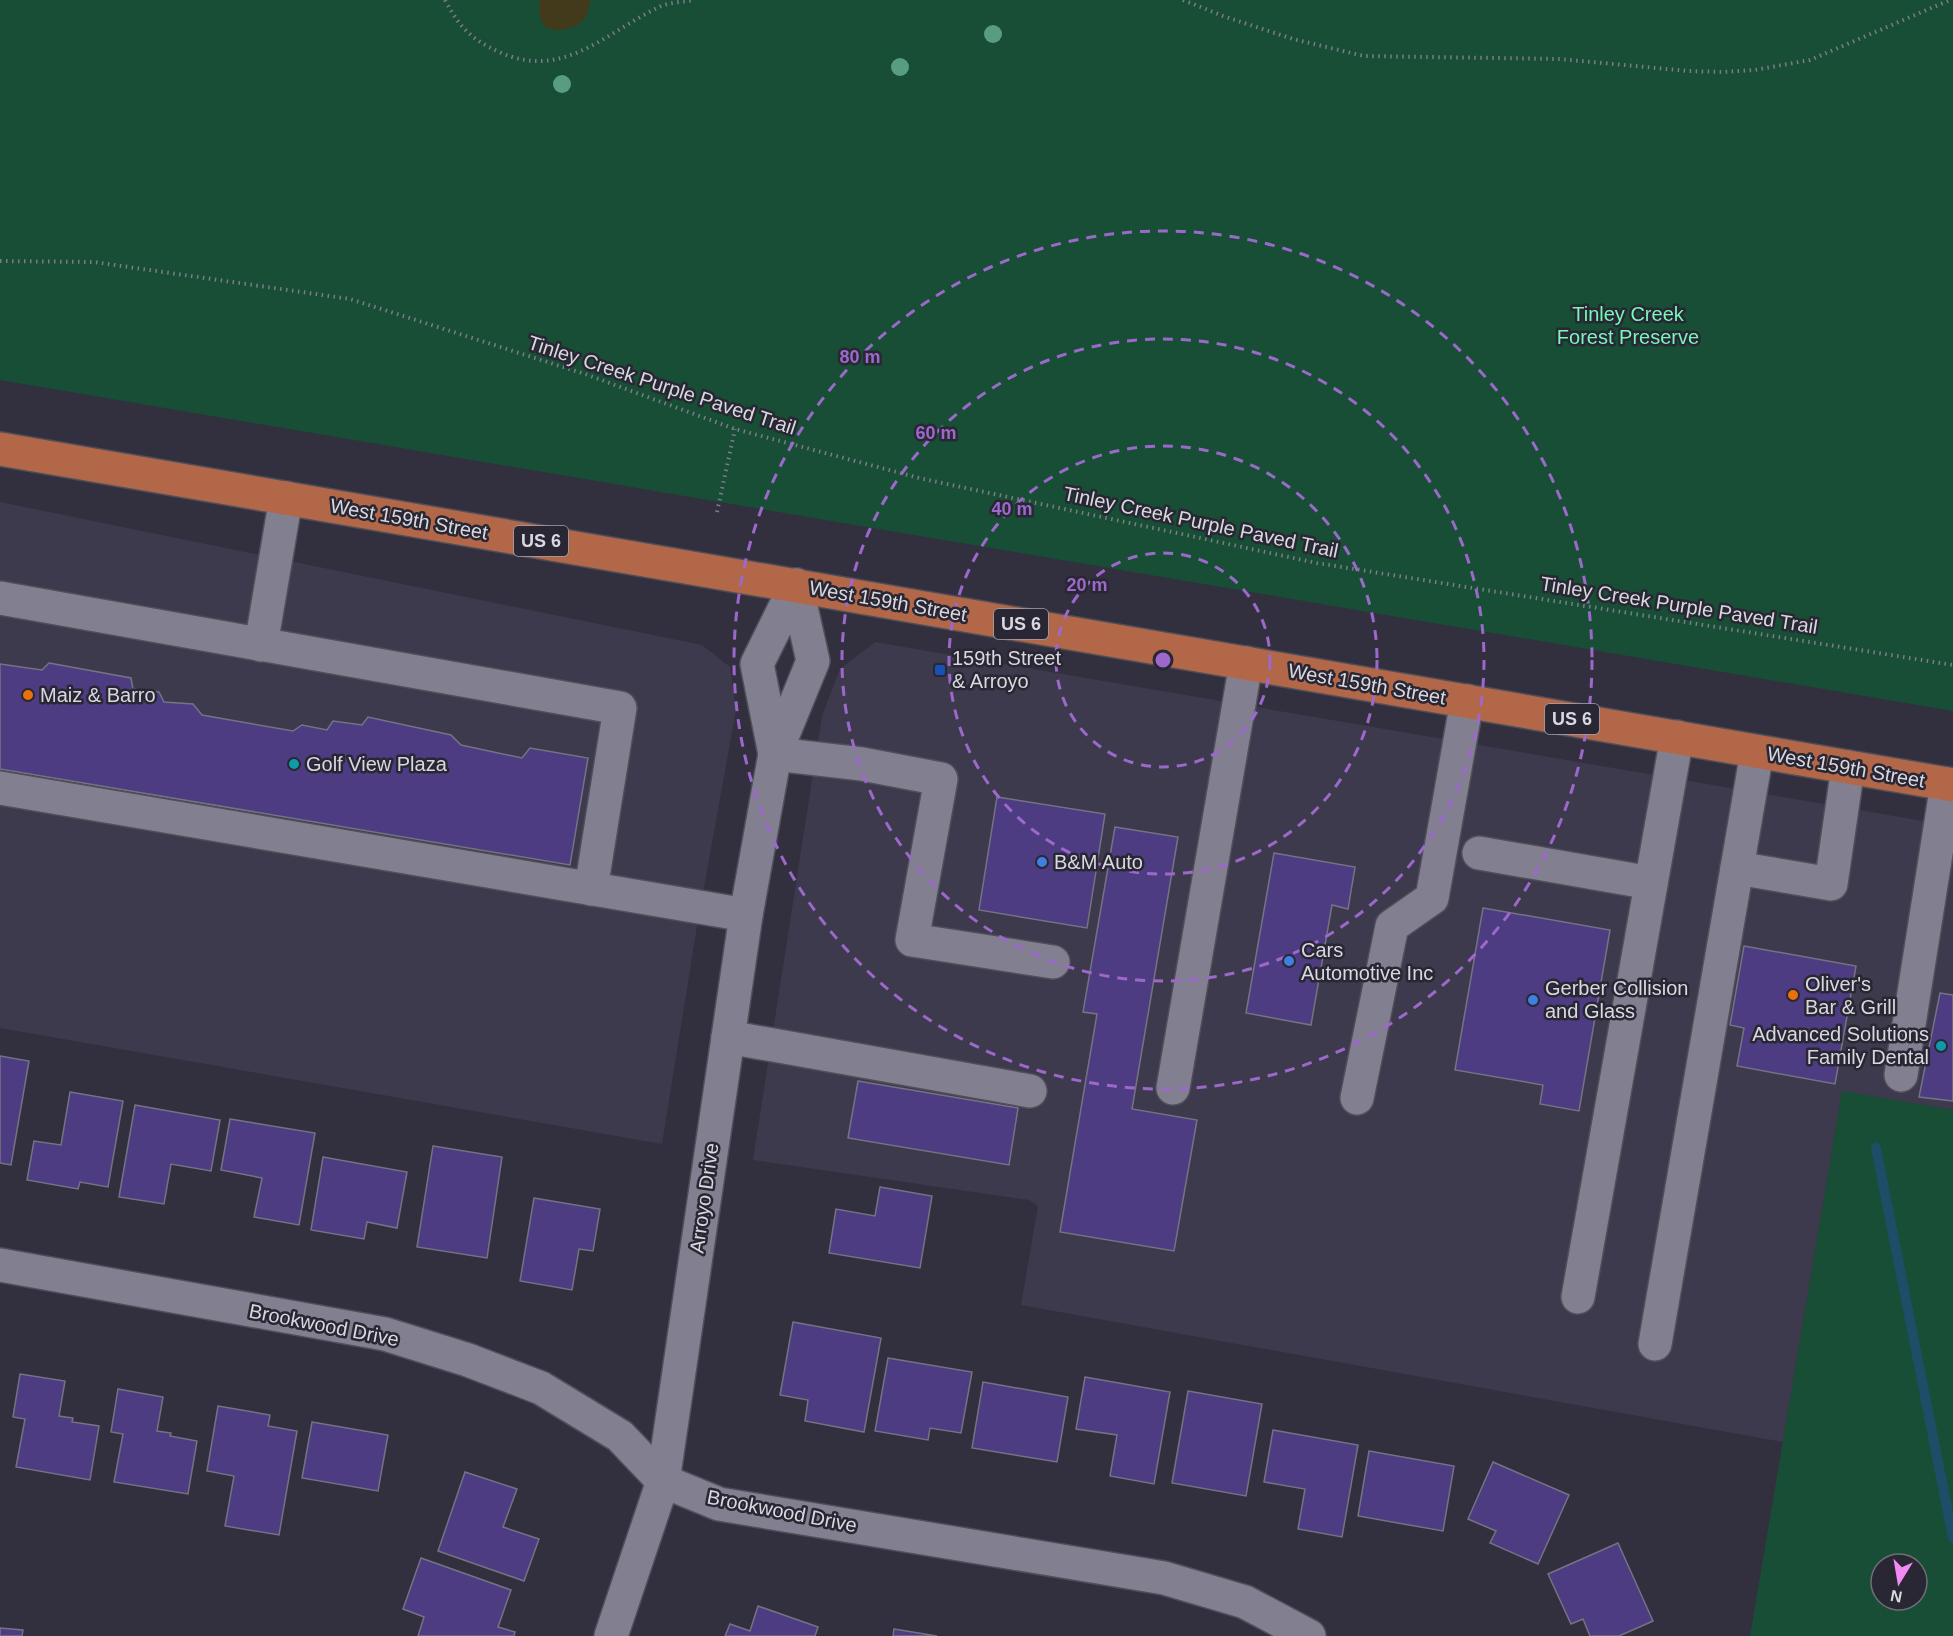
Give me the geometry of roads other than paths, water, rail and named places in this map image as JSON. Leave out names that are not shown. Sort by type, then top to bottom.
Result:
[{"type":"main road","name":"West 159th Street","points":[[0,449],[1950,785]]},
{"type":"street","points":[[261,645],[286,498]]},
{"type":"street","name":"Arroyo Drive","points":[[775,754],[757,664],[796,585]]},
{"type":"street","name":"Arroyo Drive","points":[[612,1636],[663,1481],[746,915],[775,754],[813,661],[796,585]]},
{"type":"street","points":[[0,598],[620,708],[591,889]]},
{"type":"street","points":[[1173,1088],[1245,663]]},
{"type":"street","points":[[1357,1098],[1392,926],[1432,898],[1467,701]]},
{"type":"street","points":[[1578,1297],[1677,737]]},
{"type":"street","points":[[1655,1344],[1757,752]]},
{"type":"street","points":[[775,754],[862,764],[941,779],[912,940],[1053,962]]},
{"type":"street","points":[[1737,868],[1831,884],[1848,767]]},
{"type":"street","points":[[1901,1076],[1950,785]]},
{"type":"street","points":[[0,789],[746,915]]},
{"type":"street","points":[[1479,853],[1651,883]]},
{"type":"street","points":[[728,1037],[1030,1090]]},
{"type":"street","name":"Brookwood Drive","points":[[0,1265],[385,1334],[468,1359],[541,1388],[620,1436],[663,1481],[719,1504],[1164,1578],[1245,1602],[1310,1636]]},
{"type":"waterway","points":[[1876,1148],[1953,1538]]},
{"type":"place","name":"159th Street & Arroyo","points":[[940,670]]},
{"type":"place","name":"Maiz & Barro","points":[[28,695]]},
{"type":"place","name":"Golf View Plaza","points":[[294,764]]},
{"type":"place","name":"B&M Auto","points":[[1042,862]]},
{"type":"place","name":"Cars Automotive Inc","points":[[1289,961]]},
{"type":"place","name":"Oliver's Bar & Grill","points":[[1793,995]]},
{"type":"place","name":"Gerber Collision and Glass","points":[[1533,1000]]},
{"type":"place","name":"Advanced Solutions Family Dental","points":[[1941,1046]]},
{"type":"park label","name":"Tinley Creek Forest Preserve","points":[[1628,326]]}]
